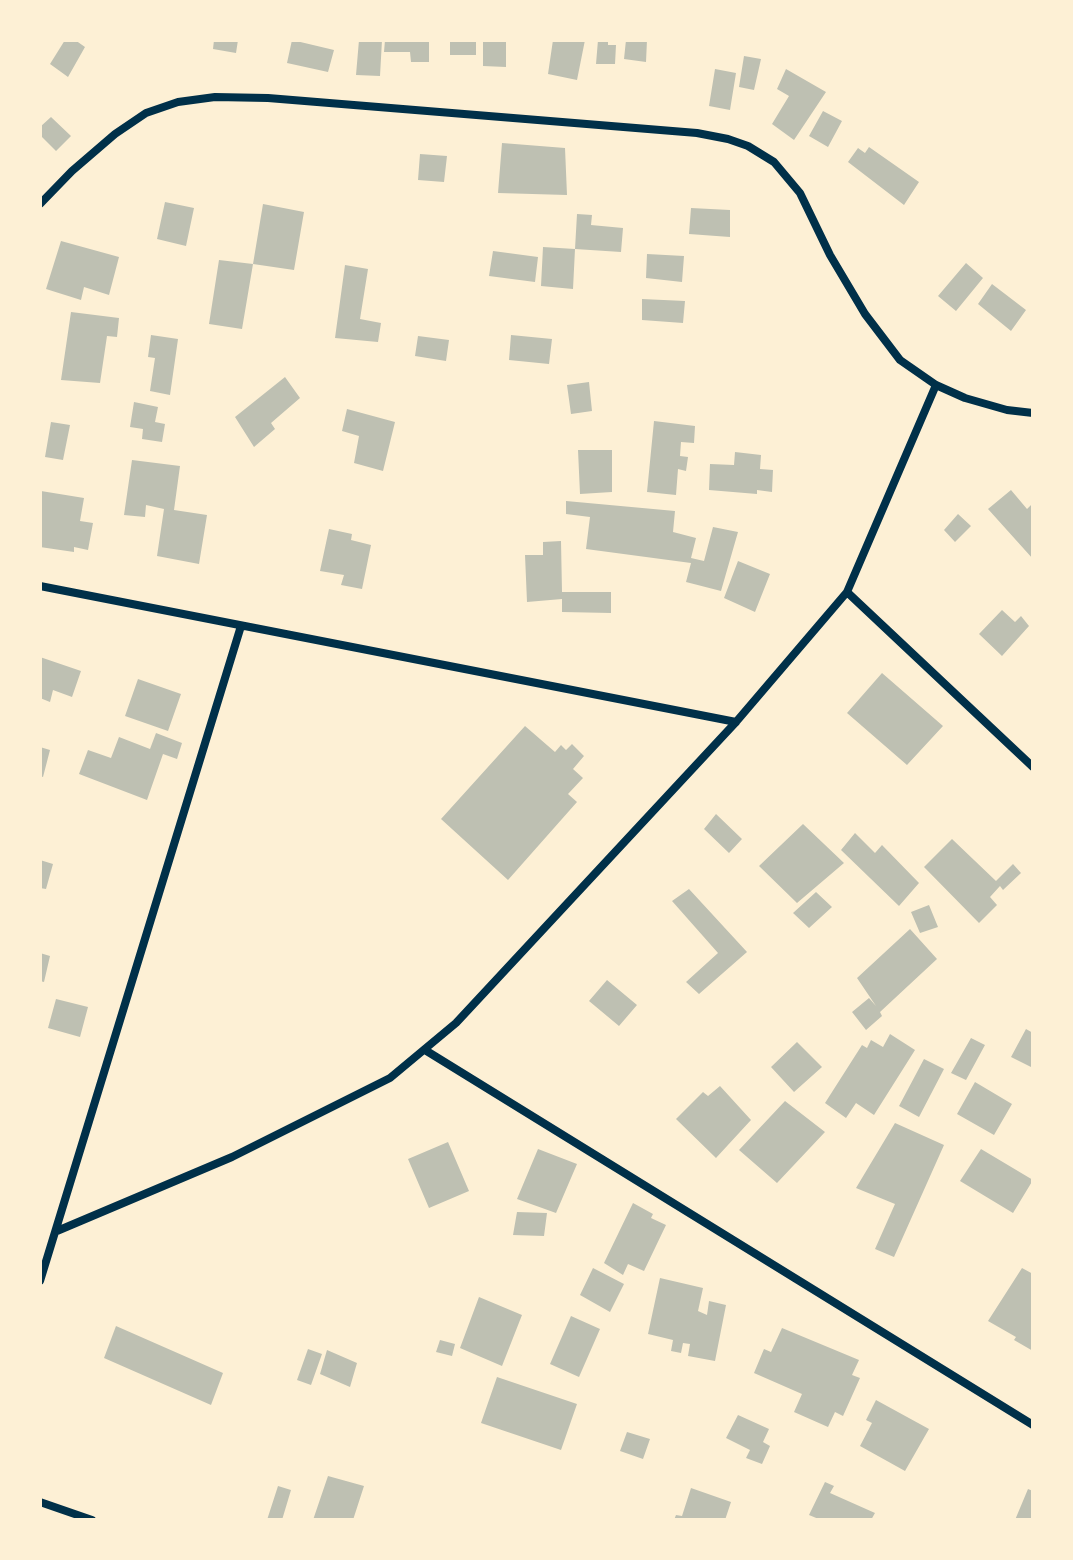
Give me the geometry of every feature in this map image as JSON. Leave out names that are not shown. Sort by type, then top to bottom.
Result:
[{"type":"street","points":[[40,204],[115,134],[146,113],[178,102],[215,97],[268,98],[618,126],[728,139],[748,146],[774,162],[800,193],[830,255],[865,314],[900,360],[936,385],[965,398],[1007,410],[1033,413]]},
{"type":"street","points":[[57,1231],[245,1151],[390,1078],[456,1023],[736,722],[847,592],[936,385]]},
{"type":"street","points":[[40,586],[736,722]]},
{"type":"street","points":[[847,592],[1033,767]]},
{"type":"street","points":[[40,1281],[241,626]]},
{"type":"street","points":[[425,1050],[1033,1425]]},
{"type":"street","points":[[40,1502],[92,1520]]},
{"type":"building","points":[[65,40],[75,40],[85,47],[68,77],[50,64]]},
{"type":"building","points":[[214,40],[238,40],[236,53],[213,49]]},
{"type":"building","points":[[292,40],[334,50],[328,72],[287,63]]},
{"type":"building","points":[[359,40],[382,40],[380,76],[356,75]]},
{"type":"building","points":[[385,40],[429,40],[429,62],[411,62],[410,52],[384,52]]},
{"type":"building","points":[[450,40],[476,40],[476,55],[450,55]]},
{"type":"building","points":[[483,40],[506,40],[506,67],[483,66]]},
{"type":"building","points":[[553,40],[585,40],[577,80],[548,74]]},
{"type":"building","points":[[598,40],[608,40],[608,45],[616,45],[615,64],[596,64]]},
{"type":"building","points":[[626,40],[647,40],[646,62],[624,59]]},
{"type":"building","points":[[744,56],[761,59],[754,90],[739,87]]},
{"type":"building","points":[[715,69],[736,73],[730,110],[709,106]]},
{"type":"building","points":[[786,69],[826,92],[794,140],[772,124],[789,96],[777,89]]},
{"type":"building","points":[[823,111],[842,121],[828,147],[809,136]]},
{"type":"building","points":[[51,117],[71,136],[56,151],[40,135],[40,127]]},
{"type":"building","points":[[502,143],[565,148],[567,195],[498,193]]},
{"type":"building","points":[[869,147],[919,182],[904,205],[848,162],[858,148],[865,153]]},
{"type":"building","points":[[420,154],[447,156],[444,182],[418,180]]},
{"type":"building","points":[[165,202],[194,208],[186,246],[157,239]]},
{"type":"building","points":[[263,204],[304,212],[294,270],[253,264]]},
{"type":"building","points":[[691,208],[730,210],[730,237],[689,234]]},
{"type":"building","points":[[577,214],[592,215],[591,225],[623,228],[621,252],[575,249]]},
{"type":"building","points":[[61,241],[119,257],[109,295],[84,287],[81,300],[46,289]]},
{"type":"building","points":[[543,247],[575,249],[573,289],[541,286]]},
{"type":"building","points":[[493,251],[538,257],[535,282],[489,276]]},
{"type":"building","points":[[647,254],[684,256],[682,282],[646,278]]},
{"type":"building","points":[[219,260],[253,264],[242,329],[209,324]]},
{"type":"building","points":[[966,263],[983,278],[956,311],[938,296]]},
{"type":"building","points":[[345,265],[368,269],[360,319],[381,323],[378,342],[335,338]]},
{"type":"building","points":[[992,284],[1026,310],[1011,331],[978,304]]},
{"type":"building","points":[[642,299],[685,301],[683,323],[642,320]]},
{"type":"building","points":[[71,312],[119,318],[117,337],[107,336],[100,383],[61,380]]},
{"type":"building","points":[[151,335],[178,339],[170,395],[150,391],[155,358],[148,357]]},
{"type":"building","points":[[511,335],[552,339],[549,364],[509,360]]},
{"type":"building","points":[[418,336],[449,340],[446,361],[415,356]]},
{"type":"building","points":[[285,377],[300,398],[271,423],[275,429],[254,447],[235,417]]},
{"type":"building","points":[[589,382],[592,411],[571,414],[567,385]]},
{"type":"building","points":[[134,402],[158,407],[155,422],[165,424],[162,442],[142,439],[143,429],[130,427]]},
{"type":"building","points":[[347,409],[395,422],[383,471],[354,463],[359,436],[342,431]]},
{"type":"building","points":[[654,421],[695,426],[694,443],[681,442],[680,456],[688,457],[686,471],[678,469],[676,495],[647,492]]},
{"type":"building","points":[[51,422],[70,425],[63,460],[45,457]]},
{"type":"building","points":[[578,450],[612,450],[612,492],[580,494]]},
{"type":"building","points":[[735,452],[761,455],[760,469],[773,470],[772,492],[757,490],[757,494],[709,490],[710,464],[734,465]]},
{"type":"building","points":[[132,460],[180,466],[174,510],[207,515],[199,564],[157,556],[164,509],[146,505],[145,517],[124,515]]},
{"type":"building","points":[[1011,490],[1027,509],[1033,503],[1033,559],[988,509]]},
{"type":"building","points":[[41,491],[84,498],[80,521],[93,523],[88,550],[74,547],[74,552],[40,547]]},
{"type":"building","points":[[566,501],[675,511],[673,532],[696,538],[691,558],[704,561],[713,527],[738,532],[721,591],[686,582],[691,563],[586,549],[590,517],[566,514]]},
{"type":"building","points":[[958,514],[971,526],[955,542],[944,530]]},
{"type":"building","points":[[329,529],[352,534],[351,540],[371,545],[362,589],[341,585],[344,575],[320,571]]},
{"type":"building","points":[[561,541],[562,592],[611,592],[611,613],[562,612],[562,599],[527,602],[525,555],[543,555],[543,542]]},
{"type":"building","points":[[738,561],[770,574],[755,612],[724,598]]},
{"type":"building","points":[[1002,610],[1015,622],[1021,616],[1029,626],[1002,656],[979,634]]},
{"type":"building","points":[[40,657],[81,671],[72,697],[53,690],[50,702],[40,698]]},
{"type":"building","points":[[882,673],[943,726],[907,765],[847,713]]},
{"type":"building","points":[[138,679],[181,694],[168,731],[125,716]]},
{"type":"building","points":[[525,726],[555,752],[561,745],[566,750],[572,744],[584,756],[573,769],[583,778],[568,794],[577,802],[508,880],[441,819]]},
{"type":"building","points":[[156,733],[182,743],[177,759],[163,754],[147,800],[79,774],[88,750],[111,758],[119,737],[150,749]]},
{"type":"building","points":[[40,747],[50,750],[43,777],[40,776]]},
{"type":"building","points":[[716,814],[742,839],[729,853],[704,829]]},
{"type":"building","points":[[803,824],[844,863],[797,903],[759,866]]},
{"type":"building","points":[[855,833],[875,853],[882,845],[919,883],[899,906],[841,850]]},
{"type":"building","points":[[952,839],[996,881],[1013,864],[1021,873],[1003,890],[1000,886],[990,897],[997,905],[979,923],[924,867]]},
{"type":"building","points":[[40,860],[53,864],[46,889],[40,888]]},
{"type":"building","points":[[689,889],[747,952],[699,994],[686,982],[718,953],[672,901]]},
{"type":"building","points":[[816,892],[832,907],[809,928],[793,913]]},
{"type":"building","points":[[929,905],[938,927],[920,933],[911,912]]},
{"type":"building","points":[[910,929],[937,959],[880,1012],[882,1016],[866,1030],[852,1012],[869,998],[876,1006],[857,978]]},
{"type":"building","points":[[40,953],[50,956],[44,982],[40,981]]},
{"type":"building","points":[[607,980],[637,1005],[619,1026],[589,1001]]},
{"type":"building","points":[[56,999],[88,1007],[80,1037],[48,1028]]},
{"type":"building","points":[[1026,1029],[1033,1033],[1033,1068],[1011,1057]]},
{"type":"building","points":[[890,1034],[915,1050],[874,1115],[856,1103],[846,1118],[825,1103],[862,1045],[867,1048],[871,1040],[883,1047]]},
{"type":"building","points":[[971,1038],[985,1045],[966,1080],[951,1073]]},
{"type":"building","points":[[797,1042],[822,1067],[794,1092],[771,1067]]},
{"type":"building","points":[[924,1059],[944,1069],[919,1117],[899,1106]]},
{"type":"building","points":[[975,1082],[1012,1104],[994,1135],[957,1114]]},
{"type":"building","points":[[720,1086],[751,1120],[716,1158],[676,1119],[703,1092],[708,1096]]},
{"type":"building","points":[[785,1101],[825,1132],[777,1183],[739,1150]]},
{"type":"building","points":[[895,1123],[944,1145],[894,1257],[875,1249],[895,1204],[856,1188]]},
{"type":"building","points":[[448,1142],[469,1191],[429,1208],[408,1159]]},
{"type":"building","points":[[538,1149],[577,1164],[556,1213],[517,1199]]},
{"type":"building","points":[[981,1149],[1033,1180],[1013,1213],[960,1181]]},
{"type":"building","points":[[633,1203],[653,1214],[651,1218],[666,1225],[644,1271],[628,1264],[623,1275],[604,1263]]},
{"type":"building","points":[[517,1212],[547,1213],[544,1236],[513,1235]]},
{"type":"building","points":[[593,1268],[624,1284],[610,1312],[580,1295]]},
{"type":"building","points":[[1022,1268],[1033,1274],[1033,1351],[988,1321]]},
{"type":"building","points":[[660,1278],[703,1288],[698,1311],[707,1315],[709,1301],[726,1305],[715,1361],[688,1356],[690,1344],[683,1343],[681,1353],[671,1351],[673,1340],[648,1334]]},
{"type":"building","points":[[479,1297],[522,1315],[502,1366],[460,1348]]},
{"type":"building","points":[[571,1316],[600,1329],[579,1377],[550,1364]]},
{"type":"building","points":[[116,1326],[223,1373],[211,1405],[104,1358]]},
{"type":"building","points":[[782,1328],[859,1360],[852,1375],[860,1378],[843,1416],[835,1412],[828,1427],[794,1412],[802,1394],[754,1373],[764,1349],[771,1352]]},
{"type":"building","points":[[440,1340],[455,1344],[452,1356],[436,1352]]},
{"type":"building","points":[[308,1349],[322,1354],[311,1385],[297,1380]]},
{"type":"building","points":[[327,1350],[357,1363],[350,1387],[320,1374]]},
{"type":"building","points":[[497,1377],[577,1404],[561,1450],[481,1423]]},
{"type":"building","points":[[876,1400],[929,1429],[905,1471],[860,1446],[872,1423],[866,1420]]},
{"type":"building","points":[[738,1415],[769,1429],[763,1442],[770,1446],[762,1464],[746,1458],[750,1450],[726,1438]]},
{"type":"building","points":[[627,1432],[650,1439],[643,1459],[620,1451]]},
{"type":"building","points":[[328,1476],[364,1486],[353,1520],[313,1520]]},
{"type":"building","points":[[825,1482],[834,1486],[830,1493],[875,1513],[871,1520],[821,1520],[809,1515]]},
{"type":"building","points":[[278,1486],[291,1490],[282,1520],[267,1520]]},
{"type":"building","points":[[691,1488],[731,1502],[725,1520],[674,1520],[676,1515],[682,1516]]},
{"type":"building","points":[[1028,1489],[1033,1491],[1033,1520],[1015,1520]]}]
